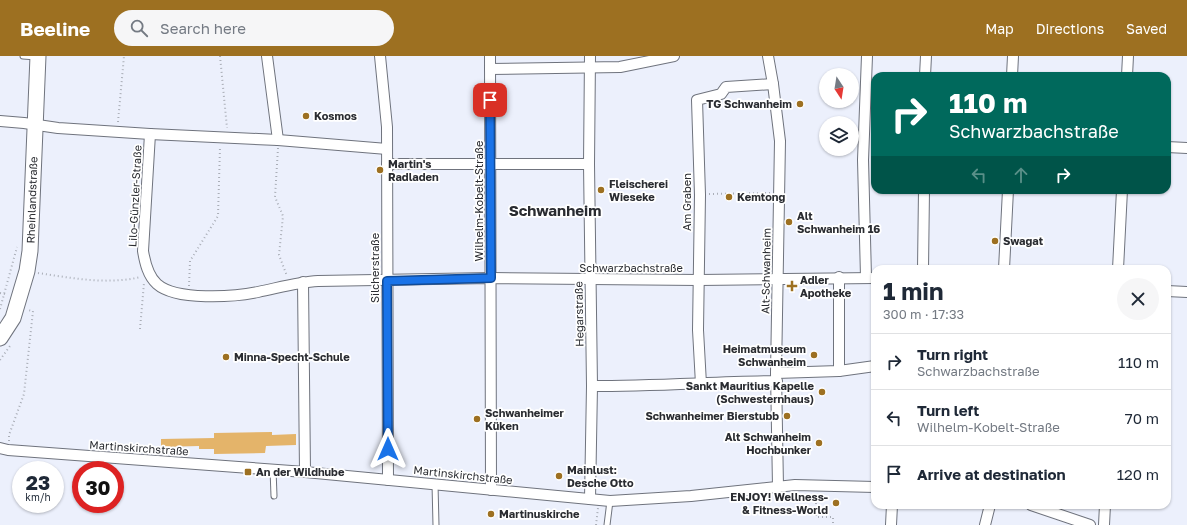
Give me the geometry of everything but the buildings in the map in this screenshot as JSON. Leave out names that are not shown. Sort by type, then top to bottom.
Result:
[{"type":"street","name":"Rheinlandstraße","points":[[0,338],[13,318],[27,271],[30,251],[36,125],[33,56]]},
{"type":"street","points":[[267,56],[278,140]]},
{"type":"street","name":"Silcherstraße","points":[[380,56],[387,127],[388,480]]},
{"type":"street","name":"Wilhelm-Kobelt-Straße","points":[[490,56],[491,490]]},
{"type":"street","name":"Hegarstraße","points":[[590,56],[589,164],[594,500]]},
{"type":"street","points":[[490,69],[620,67],[674,56]]},
{"type":"street","name":"Alt-Schwanheim","points":[[768,56],[780,141],[776,377],[778,487]]},
{"type":"street","points":[[867,56],[863,160],[871,277]]},
{"type":"street","points":[[925,72],[926,56]]},
{"type":"street","points":[[1012,72],[1013,56]]},
{"type":"street","points":[[1127,72],[1128,56]]},
{"type":"street","name":"Am Graben","points":[[701,384],[698,330],[700,195],[697,100],[721,94],[726,87],[773,84]]},
{"type":"street","points":[[0,122],[58,128],[278,140],[387,149]]},
{"type":"street","name":"Lilo-Günzler-Straße","points":[[150,134],[143,251],[144,262],[149,274],[155,283],[163,289],[176,294],[233,295],[256,292],[303,282],[387,281]]},
{"type":"street","points":[[1171,147],[1187,148]]},
{"type":"street","points":[[387,164],[589,164]]},
{"type":"street","points":[[923,265],[924,194]]},
{"type":"street","points":[[1004,265],[1008,194]]},
{"type":"street","points":[[1118,265],[1122,194]]},
{"type":"street","points":[[839,277],[839,371]]},
{"type":"street","name":"Schwarzbachstraße","points":[[387,281],[491,278],[699,280],[871,277]]},
{"type":"street","points":[[303,282],[305,472]]},
{"type":"street","points":[[1171,291],[1187,292]]},
{"type":"street","points":[[592,386],[701,384],[871,367]]},
{"type":"street","name":"Martinskirchstraße","points":[[4,449],[273,469],[610,501],[691,496],[778,487],[816,485],[871,487]]},
{"type":"street","points":[[891,525],[892,509]]},
{"type":"street","points":[[985,525],[989,509]]},
{"type":"street","points":[[1043,509],[1090,525]]},
{"type":"street","points":[[1104,525],[1105,509]]},
{"type":"lane","points":[[273,469],[274,496]]},
{"type":"lane","points":[[435,484],[436,525]]},
{"type":"lane","points":[[607,525],[610,501]]},
{"type":"path","points":[[117,131],[124,56]]},
{"type":"path","points":[[189,295],[190,261],[218,216],[225,138],[220,56]]},
{"type":"path","points":[[278,140],[276,197],[283,216],[279,255],[290,285]]},
{"type":"path","points":[[700,195],[779,193]]},
{"type":"path","points":[[0,309],[18,244]]},
{"type":"path","points":[[27,271],[70,279],[124,281],[143,276],[144,281],[140,329]]},
{"type":"path","points":[[4,449],[24,394],[33,311],[24,310]]},
{"type":"path","points":[[816,485],[816,517],[833,517],[833,525]]},
{"type":"path","points":[[594,500],[596,525]]},
{"type":"shaded area","points":[[272,432],[272,435],[296,434],[296,445],[266,446],[265,453],[214,454],[214,449],[199,449],[199,446],[161,447],[161,439],[214,438],[214,433]]},
{"type":"place","name":"TG Schwanheim","points":[[800,104]]},
{"type":"place","name":"Kosmos","points":[[306,116]]},
{"type":"place","name":"Martin's Radladen","points":[[380,170]]},
{"type":"place","name":"Fleischerei Wieseke","points":[[601,190]]},
{"type":"place","name":"Kemtong","points":[[729,197]]},
{"type":"place","name":"Alt Schwanheim 16","points":[[789,222]]},
{"type":"place","name":"Swagat","points":[[995,241]]},
{"type":"place","name":"Adler Apotheke","points":[[792,286]]},
{"type":"place","name":"Heimatmuseum Schwanheim","points":[[814,355]]},
{"type":"place","name":"Minna-Specht-Schule","points":[[226,357]]},
{"type":"place","name":"Sankt Mauritius Kapelle (Schwesternhaus)","points":[[822,392]]},
{"type":"place","name":"Schwanheimer Bierstubb","points":[[787,416]]},
{"type":"place","name":"Schwanheimer Küken","points":[[477,419]]},
{"type":"place","name":"Alt Schwanheim Hochbunker","points":[[819,443]]},
{"type":"place","name":"An der Wildhube","points":[[248,472]]},
{"type":"place","name":"Mainlust: Desche Otto","points":[[559,476]]},
{"type":"place","name":"ENJOY! Wellness- & Fitness-World","points":[[836,503]]},
{"type":"place","name":"Martinuskirche","points":[[491,514]]},
{"type":"district","name":"Schwanheim","points":[[555,211]]},
{"type":"route","points":[[388,449],[387,281],[491,278],[490,100]]}]
